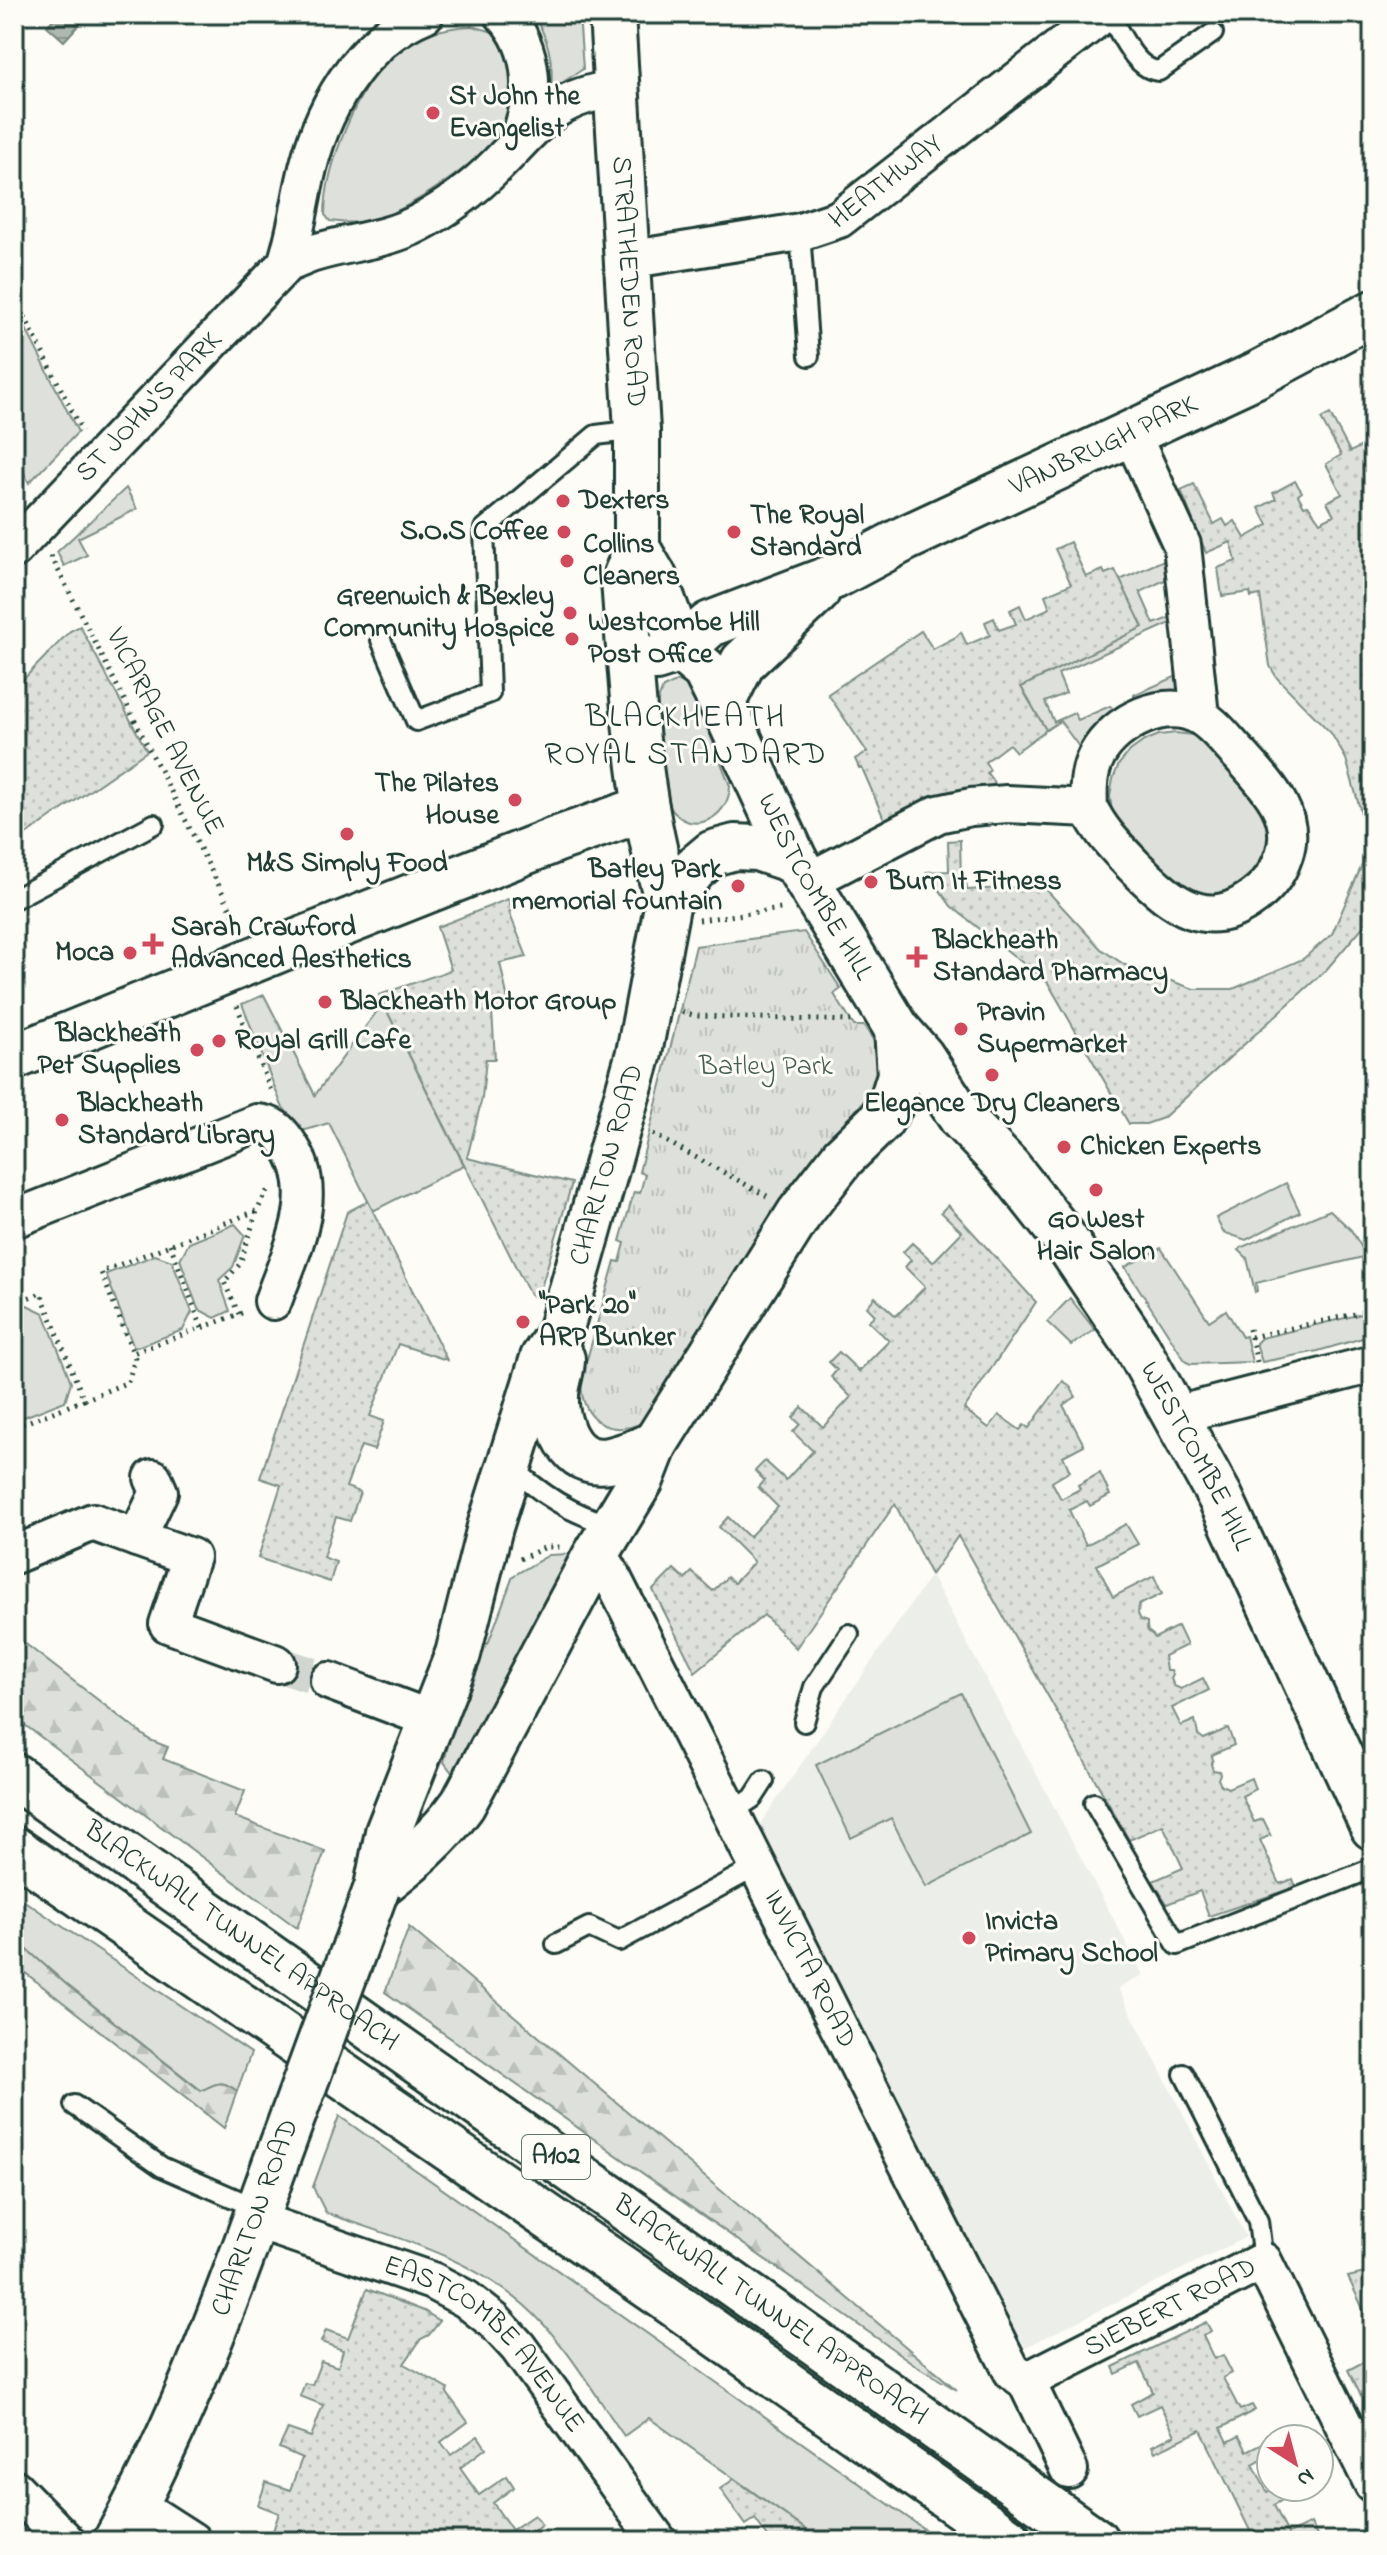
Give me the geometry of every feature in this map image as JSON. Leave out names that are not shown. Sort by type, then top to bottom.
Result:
[{"type":"main road","name":"STRATHEDEN ROAD","points":[[612,14],[637,430],[637,548],[624,580],[636,752],[646,808]]},
{"type":"main road","name":"VANBRUGH PARK","points":[[631,674],[657,658],[681,650],[710,624],[833,577],[906,538],[1256,375],[1373,313]]},
{"type":"main road","name":"STRATHEDEN ROAD","points":[[637,548],[654,577],[681,650]]},
{"type":"main road","name":"VANBRUGH PARK","points":[[722,704],[743,662],[833,577]]},
{"type":"main road","name":"WESTCOMBE HILL","points":[[681,650],[705,670],[797,884],[880,1022],[929,1066],[962,1119],[1008,1167],[1061,1234],[1136,1345],[1178,1418],[1253,1564],[1373,1827]]},
{"type":"main road","points":[[14,1057],[555,840],[646,808],[681,910]]},
{"type":"main road","name":"CHARLTON ROAD","points":[[126,2523],[219,2321],[377,1887],[388,1832],[458,1654],[490,1527],[502,1457],[543,1358],[560,1332],[695,868],[713,853],[735,847],[757,848],[797,884]]},
{"type":"main road","points":[[377,1887],[425,1850],[463,1804],[604,1541],[641,1480],[655,1444],[799,1214],[843,1157],[881,1120],[891,1104],[900,1075],[880,1022]]},
{"type":"main road","name":"WESTCOMBE HILL","points":[[881,1120],[908,1107],[922,1105],[933,1105],[962,1119]]},
{"type":"main road","points":[[560,1332],[562,1364],[555,1392],[556,1408],[568,1443],[584,1458],[603,1461],[655,1444]]},
{"type":"main road","points":[[414,1768],[434,1793],[448,1801],[463,1804]]},
{"type":"main road","name":"BLACKWALL TUNNEL APPROACH","points":[[14,1776],[1096,2541]]},
{"type":"main road","name":"BLACKWALL TUNNEL APPROACH","points":[[14,1849],[664,2297],[1010,2541]]},
{"type":"street","name":"ST JOHN'S PARK","points":[[286,264],[314,150],[339,92],[376,44],[397,28],[425,14]]},
{"type":"street","name":"ST JOHN'S PARK","points":[[503,14],[521,39],[531,82],[527,115],[516,146]]},
{"type":"street","name":"HEATHWAY","points":[[627,260],[800,232],[839,219],[1106,14]]},
{"type":"street","name":"ST JOHN'S PARK","points":[[32,551],[286,264],[314,252],[389,237],[445,209],[516,146],[530,128],[567,102],[617,89]]},
{"type":"street","points":[[300,213],[325,237],[349,246]]},
{"type":"street","points":[[1132,435],[1182,545],[1200,716]]},
{"type":"street","points":[[1176,710],[1200,716],[1223,736],[1275,794],[1285,819],[1287,845],[1279,871],[1263,891],[1239,907],[1212,914],[1185,909],[1164,896],[1111,842],[1089,808],[1088,780],[1097,755],[1112,734],[1131,720],[1149,713],[1176,710]]},
{"type":"street","points":[[797,884],[938,814],[1007,804],[1089,808]]},
{"type":"street","points":[[14,1219],[257,1123],[269,1124],[280,1132],[297,1157],[305,1187],[305,1206],[300,1226],[273,1301]]},
{"type":"street","points":[[1178,1418],[1195,1410],[1373,1364]]},
{"type":"street","points":[[137,1538],[159,1492],[153,1478]]},
{"type":"street","points":[[14,1555],[93,1522],[191,1557],[168,1624],[277,1664]]},
{"type":"street","name":"INVICTA ROAD","points":[[604,1541],[607,1567],[1012,2371],[1026,2381],[1069,2470]]},
{"type":"street","points":[[329,1681],[433,1720]]},
{"type":"street","name":"EASTCOMBE AVENUE","points":[[257,2215],[432,2281],[466,2299],[494,2321],[518,2347],[658,2541]]},
{"type":"street","name":"SIEBERT ROAD","points":[[1026,2381],[1263,2261],[1373,2484]]},
{"type":"street","points":[[14,2488],[66,2541]]},
{"type":"street","points":[[126,2523],[192,2541]]},
{"type":"lane","points":[[1106,14],[1141,65],[1150,71],[1159,71],[1213,33]]},
{"type":"lane","points":[[800,232],[809,356]]},
{"type":"lane","points":[[381,640],[416,721],[490,693],[484,529],[596,435],[637,430]]},
{"type":"lane","points":[[14,899],[154,824]]},
{"type":"lane","points":[[502,1457],[537,1490],[584,1516],[604,1541]]},
{"type":"lane","points":[[804,1722],[814,1687],[849,1634]]},
{"type":"lane","points":[[732,1812],[753,1798],[764,1781]]},
{"type":"lane","points":[[1094,1803],[1177,1945],[1373,1868]]},
{"type":"lane","points":[[556,1944],[589,1927],[619,1941],[758,1866]]},
{"type":"lane","points":[[1184,2074],[1258,2221],[1263,2261]]},
{"type":"lane","points":[[74,2105],[162,2167],[257,2215]]},
{"type":"path","points":[[14,295],[84,435]]},
{"type":"path","points":[[14,481],[23,499]]},
{"type":"path","name":"VICARAGE AVENUE","points":[[32,551],[242,931]]},
{"type":"path","points":[[681,910],[797,884]]},
{"type":"path","points":[[236,1001],[276,1104],[269,1124]]},
{"type":"path","points":[[673,1009],[697,1016],[880,1022]]},
{"type":"path","points":[[643,1129],[799,1214]]},
{"type":"path","points":[[14,1427],[128,1382],[135,1358],[101,1272],[257,1211],[240,1264],[224,1282],[239,1314]]},
{"type":"path","points":[[170,1244],[202,1328]]},
{"type":"path","points":[[14,1303],[41,1293],[84,1400]]},
{"type":"path","points":[[133,1353],[273,1301]]},
{"type":"path","points":[[1251,1337],[1373,1310]]},
{"type":"path","points":[[1249,1329],[1257,1362]]},
{"type":"path","points":[[511,1566],[546,1547],[604,1541]]},
{"type":"shaded area","points":[[58,14],[89,14],[64,41],[47,26]]},
{"type":"shaded area","name":"Invicta Primary School","points":[[931,1575],[1143,1975],[1118,1988],[1246,2237],[1020,2350],[760,1824]]},
{"type":"green space","points":[[533,14],[579,14],[583,69],[551,90],[549,50]]},
{"type":"green space","points":[[473,26],[500,34],[515,69],[512,101],[500,133],[477,158],[405,207],[368,221],[330,221],[325,215],[326,196],[337,152],[356,107],[380,68],[402,47],[421,37],[441,30]]},
{"type":"green space","points":[[14,305],[78,432],[29,483],[14,453]]},
{"type":"green space","points":[[1330,414],[1350,452],[1366,444],[1373,458],[1373,915],[1326,970],[1163,1118],[1146,1124],[1129,1124],[1048,983],[951,906],[927,872],[949,871],[948,841],[960,840],[961,879],[966,880],[967,890],[1043,886],[1101,949],[1125,965],[1194,989],[1233,989],[1303,959],[1332,934],[1362,865],[1365,827],[1346,759],[1331,733],[1277,678],[1270,666],[1260,595],[1251,597],[1250,592],[1222,596],[1218,568],[1236,561],[1231,542],[1206,553],[1181,490],[1194,484],[1214,524],[1223,519],[1227,526],[1235,521],[1245,538],[1268,525],[1259,508],[1276,499],[1273,493],[1295,481],[1302,492],[1298,495],[1304,506],[1308,505],[1320,522],[1334,515],[1327,502],[1342,494],[1326,464],[1341,455],[1321,419]]},
{"type":"green space","points":[[126,488],[137,509],[78,538],[87,555],[64,566],[57,552]]},
{"type":"green space","points":[[1070,542],[1086,577],[1103,570],[1105,574],[1115,570],[1143,627],[1021,687],[1046,730],[1016,752],[1009,744],[985,762],[990,770],[987,773],[1001,792],[943,794],[888,828],[862,768],[855,759],[867,752],[828,694],[921,631],[933,649],[961,632],[967,645],[990,635],[985,622],[994,618],[999,630],[1016,624],[1010,610],[1020,605],[1026,619],[1050,608],[1045,595],[1071,584],[1055,549]]},
{"type":"green space","points":[[1166,559],[1169,578],[1140,592],[1154,624],[1179,614],[1186,673],[1183,682],[1168,695],[1138,702],[1134,698],[1134,695],[1182,674],[1175,621],[1058,674],[1066,693],[1045,702],[1054,722],[1074,713],[1078,720],[1110,706],[1115,711],[1095,731],[1082,751],[1060,721],[1046,730],[1021,687],[1142,627],[1120,580]]},
{"type":"green space","points":[[80,626],[147,751],[14,843],[14,689],[70,631]]},
{"type":"green space","points":[[678,681],[693,690],[730,786],[723,808],[716,815],[698,823],[678,816],[670,807],[663,774],[657,703],[663,688]]},
{"type":"green space","points":[[1176,733],[1192,735],[1208,742],[1258,791],[1273,836],[1263,867],[1239,889],[1208,898],[1192,895],[1127,842],[1112,812],[1110,796],[1119,764],[1144,741]]},
{"type":"green space","points":[[508,899],[512,910],[509,912],[527,957],[500,963],[510,1009],[492,1011],[495,1059],[486,1059],[482,1098],[467,1158],[572,1183],[538,1298],[530,1295],[379,995],[451,970],[437,927]]},
{"type":"green space","name":"Batley Park","points":[[804,932],[841,989],[834,994],[854,1026],[864,1026],[878,1047],[879,1083],[825,1147],[645,1421],[619,1428],[598,1422],[585,1404],[582,1377],[615,1261],[620,1262],[625,1243],[620,1241],[634,1192],[640,1193],[645,1174],[639,1172],[696,946]]},
{"type":"green space","points":[[264,995],[315,1095],[383,1003],[464,1165],[373,1211],[329,1123],[302,1131],[282,1106],[242,1004]]},
{"type":"green space","points":[[1286,1183],[1300,1212],[1246,1240],[1223,1232],[1216,1218]]},
{"type":"green space","points":[[368,1201],[447,1360],[398,1344],[370,1416],[384,1421],[374,1450],[361,1446],[346,1487],[360,1492],[350,1521],[336,1517],[323,1557],[336,1562],[330,1582],[258,1558],[281,1485],[260,1478],[347,1212]]},
{"type":"green space","points":[[948,1205],[1036,1302],[964,1409],[989,1428],[999,1415],[1020,1430],[1024,1425],[1029,1428],[1063,1381],[1069,1385],[1076,1397],[1063,1405],[1084,1445],[1063,1456],[1070,1471],[1052,1482],[1061,1499],[1100,1473],[1110,1495],[1090,1506],[1087,1501],[1069,1510],[1086,1545],[1126,1524],[1138,1544],[1097,1565],[1113,1597],[1154,1576],[1162,1594],[1139,1605],[1138,1614],[1141,1620],[1147,1622],[1148,1631],[1155,1638],[1178,1626],[1187,1645],[1164,1656],[1166,1671],[1171,1671],[1174,1686],[1181,1689],[1203,1678],[1209,1690],[1172,1708],[1181,1726],[1195,1720],[1198,1735],[1204,1739],[1228,1728],[1234,1745],[1212,1755],[1213,1770],[1219,1771],[1221,1785],[1228,1788],[1251,1778],[1255,1789],[1242,1796],[1254,1822],[1263,1819],[1271,1835],[1260,1840],[1280,1884],[1293,1879],[1296,1887],[1209,1916],[1200,1891],[1167,1904],[1153,1881],[1183,1868],[1163,1825],[1129,1840],[958,1536],[931,1575],[895,1504],[796,1648],[764,1615],[695,1672],[653,1590],[674,1569],[685,1579],[692,1572],[713,1591],[727,1577],[734,1583],[754,1562],[719,1527],[728,1517],[749,1537],[778,1507],[758,1487],[764,1480],[755,1471],[765,1461],[786,1480],[813,1451],[793,1432],[800,1424],[793,1418],[802,1407],[823,1427],[851,1397],[831,1377],[837,1370],[829,1362],[839,1352],[859,1371],[889,1341],[868,1321],[875,1315],[867,1307],[875,1297],[896,1316],[925,1287],[905,1267],[911,1260],[903,1252],[912,1243],[933,1262],[962,1232],[941,1212]]},
{"type":"green space","points":[[1330,1210],[1351,1230],[1367,1256],[1256,1283],[1255,1292],[1247,1258],[1239,1250]]},
{"type":"green space","points":[[235,1224],[245,1235],[233,1267],[219,1280],[230,1311],[215,1318],[198,1309],[180,1259],[189,1243]]},
{"type":"green space","points":[[1161,1248],[1209,1321],[1226,1310],[1242,1337],[1246,1336],[1252,1362],[1186,1362],[1125,1267]]},
{"type":"green space","points":[[155,1255],[172,1261],[192,1312],[183,1330],[134,1348],[106,1274]]},
{"type":"green space","points":[[1070,1298],[1095,1330],[1071,1345],[1047,1322]]},
{"type":"green space","points":[[27,1305],[44,1313],[71,1382],[65,1401],[14,1421],[14,1311]]},
{"type":"green space","points":[[1366,1313],[1373,1314],[1373,1335],[1318,1351],[1262,1362],[1256,1343],[1261,1338]]},
{"type":"green space","points":[[549,1555],[581,1555],[460,1775],[453,1774],[444,1762],[473,1640],[488,1644],[513,1576]]},
{"type":"green space","points":[[14,1635],[150,1740],[168,1747],[163,1759],[245,1791],[235,1817],[325,1851],[297,1928],[14,1717]]},
{"type":"green space","points":[[961,1693],[1031,1834],[926,1887],[891,1818],[851,1838],[816,1765]]},
{"type":"green space","points":[[14,1894],[251,2053],[237,2091],[220,2084],[202,2091],[67,1985],[14,1938]]},
{"type":"green space","points":[[409,1927],[957,2390],[921,2369],[385,1992]]},
{"type":"green space","points":[[14,1938],[67,1985],[201,2091],[220,2084],[237,2091],[224,2128],[14,1964]]},
{"type":"green space","points":[[339,2116],[941,2541],[822,2541],[649,2418],[624,2436],[552,2334],[502,2288],[479,2273],[430,2250],[326,2213],[313,2187]]},
{"type":"green space","points":[[1373,2271],[1373,2330],[1348,2277]]},
{"type":"green space","points":[[367,2289],[424,2311],[440,2321],[429,2335],[421,2339],[404,2364],[448,2389],[447,2393],[468,2422],[441,2442],[451,2455],[478,2436],[486,2448],[460,2468],[479,2495],[507,2476],[514,2487],[493,2503],[512,2530],[534,2515],[542,2525],[520,2541],[417,2541],[410,2536],[405,2541],[334,2541],[329,2538],[327,2541],[281,2541],[283,2535],[273,2531],[279,2513],[258,2505],[266,2482],[290,2490],[302,2458],[279,2448],[288,2429],[311,2437],[323,2405],[300,2396],[305,2383],[312,2385],[321,2361],[338,2367],[343,2350],[321,2342],[326,2330],[348,2338]]},
{"type":"green space","points":[[1206,2322],[1211,2331],[1203,2336],[1214,2359],[1223,2355],[1232,2373],[1223,2378],[1240,2410],[1252,2405],[1255,2410],[1221,2428],[1228,2442],[1239,2436],[1247,2451],[1255,2447],[1255,2503],[1277,2503],[1274,2505],[1288,2534],[1311,2523],[1317,2536],[1307,2541],[1255,2541],[1201,2430],[1155,2452],[1152,2446],[1175,2435],[1160,2405],[1137,2416],[1131,2404],[1153,2392],[1139,2363],[1116,2374],[1113,2367]]},
{"type":"green space","points":[[1373,2357],[1373,2390],[1361,2396],[1348,2370]]},
{"type":"green space","points":[[734,2479],[822,2541],[771,2541],[755,2519],[746,2525],[720,2489]]},
{"type":"tunnel","points":[[277,1664],[329,1681]]},
{"type":"place","name":"St John the Evangelist","points":[[433,113]]},
{"type":"place","name":"Dexters","points":[[563,501]]},
{"type":"place","name":"S.O.S Coffee","points":[[564,532]]},
{"type":"place","name":"The Royal Standard","points":[[734,532]]},
{"type":"place","name":"Collins Cleaners","points":[[567,561]]},
{"type":"place","name":"Greenwich & Bexley Community Hospice","points":[[570,613]]},
{"type":"place","name":"Westcombe Hill Post Office","points":[[572,639]]},
{"type":"place","name":"The Pilates House","points":[[515,800]]},
{"type":"place","name":"M&S Simply Food","points":[[347,834]]},
{"type":"place","name":"Burn It Fitness","points":[[871,882]]},
{"type":"place","name":"Batley Park memorial fountain","points":[[738,886]]},
{"type":"place","name":"Sarah Crawford Advanced Aesthetics","points":[[153,944]]},
{"type":"place","name":"Moca","points":[[130,953]]},
{"type":"place","name":"Blackheath Standard Pharmacy","points":[[917,957]]},
{"type":"place","name":"Blackheath Motor Group","points":[[325,1002]]},
{"type":"place","name":"Pravin Supermarket","points":[[961,1029]]},
{"type":"place","name":"Royal Grill Cafe","points":[[219,1041]]},
{"type":"place","name":"Blackheath Pet Supplies","points":[[197,1050]]},
{"type":"place","name":"Elegance Dry Cleaners","points":[[992,1075]]},
{"type":"place","name":"Blackheath Standard Library","points":[[62,1120]]},
{"type":"place","name":"Chicken Experts","points":[[1064,1147]]},
{"type":"place","name":"Go West Hair Salon","points":[[1096,1190]]},
{"type":"place","name":"\"Park 20\" ARP Bunker","points":[[523,1322]]},
{"type":"place","name":"Invicta Primary School","points":[[969,1938]]},
{"type":"district","name":"BLACKHEATH ROYAL STANDARD","points":[[686,736]]}]
